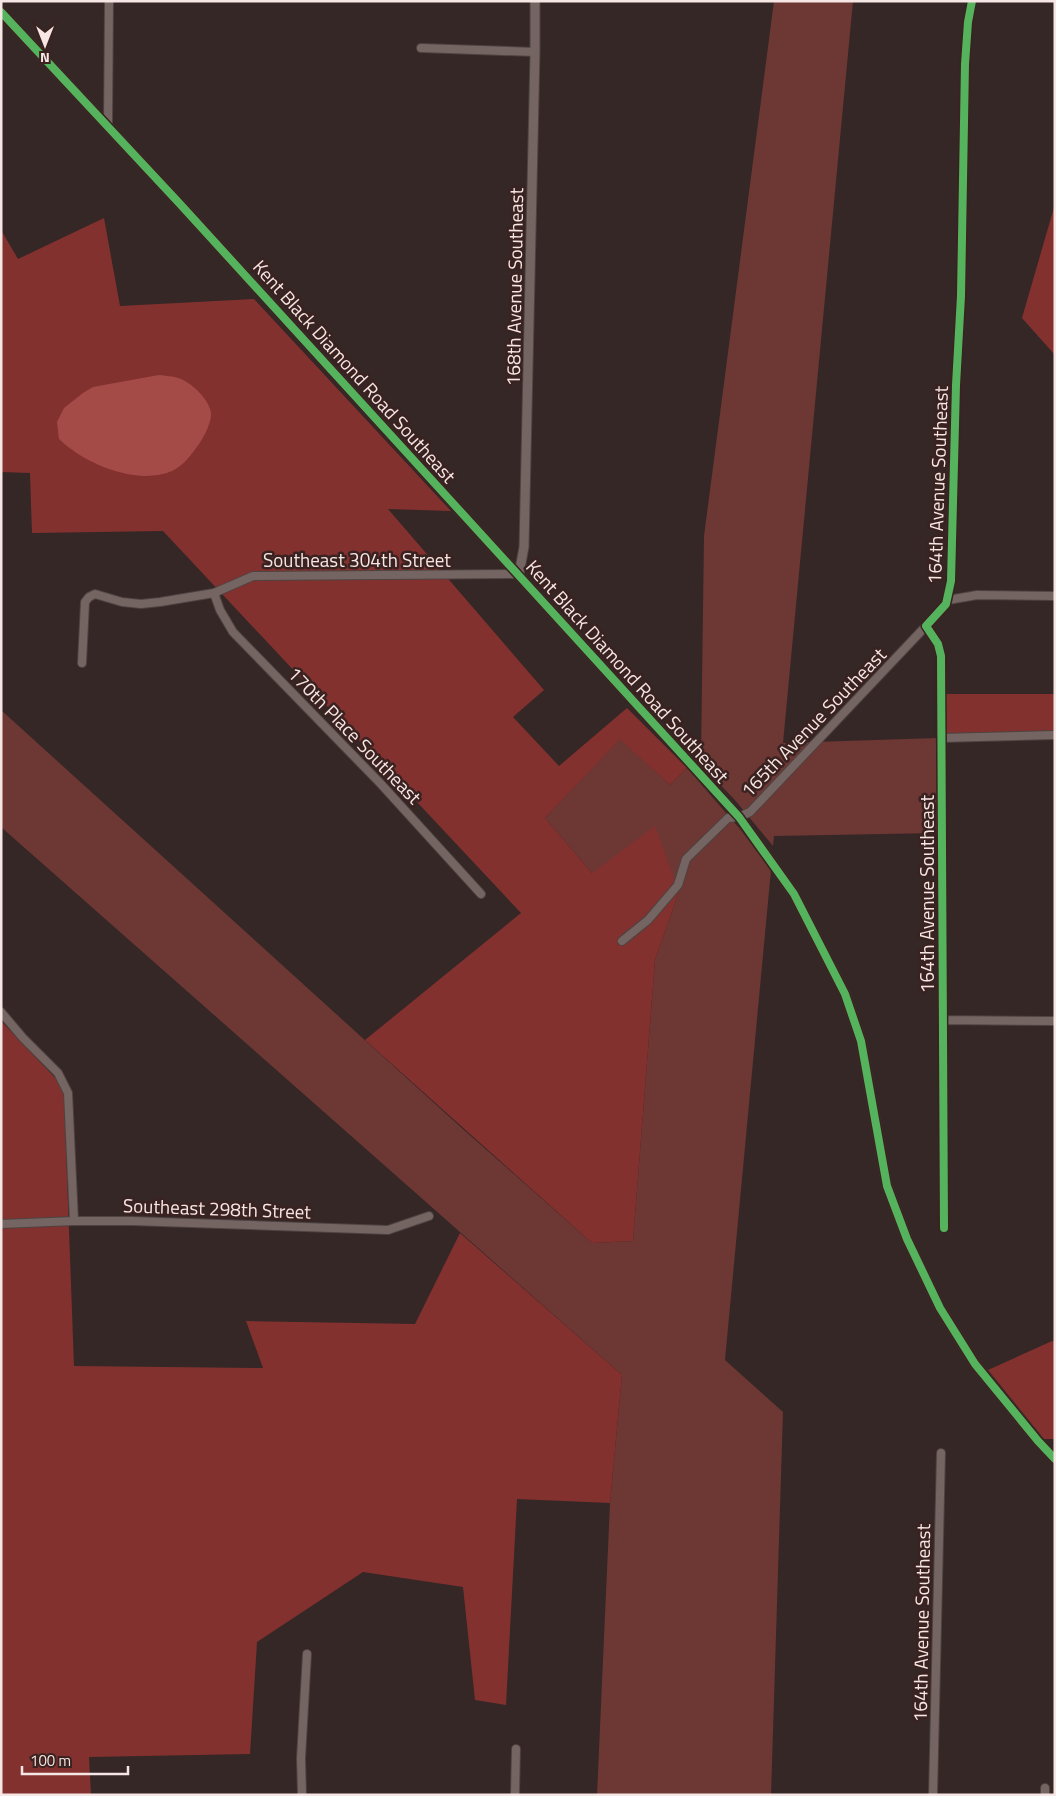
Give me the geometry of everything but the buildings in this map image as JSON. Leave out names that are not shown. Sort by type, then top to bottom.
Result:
[{"type":"street","points":[[108,125],[109,1]]},
{"type":"street","name":"168th Avenue Southeast","points":[[519,574],[524,546],[536,52],[535,1]]},
{"type":"street","name":"164th Avenue Southeast","points":[[944,1228],[941,656],[938,644],[926,626],[948,600],[952,558],[956,385],[961,296],[965,64],[968,22],[972,1]]},
{"type":"street","name":"Kent Black Diamond Road Southeast","points":[[1,12],[108,125],[739,817],[794,894],[845,994],[861,1041],[887,1186],[907,1239],[940,1308],[975,1364],[1055,1459]]},
{"type":"street","points":[[421,48],[536,52]]},
{"type":"street","name":"Southeast 304th Street","points":[[82,663],[86,602],[89,596],[95,594],[122,602],[141,604],[214,593],[253,576],[519,574]]},
{"type":"street","name":"170th Place Southeast","points":[[214,593],[220,610],[233,632],[380,783],[481,894]]},
{"type":"street","points":[[948,600],[977,595],[1055,596]]},
{"type":"street","name":"165th Avenue Southeast","points":[[622,941],[648,920],[678,885],[686,859],[728,818],[739,817],[750,812],[926,626]]},
{"type":"street","points":[[941,738],[1055,735]]},
{"type":"street","points":[[1,1012],[23,1038],[58,1073],[68,1093],[74,1220]]},
{"type":"street","points":[[943,1020],[1055,1021]]},
{"type":"street","name":"Southeast 298th Street","points":[[1,1224],[74,1220],[132,1220],[388,1230],[429,1216]]},
{"type":"street","name":"164th Avenue Southeast","points":[[933,1795],[941,1453]]},
{"type":"street","points":[[302,1795],[301,1758],[307,1654]]},
{"type":"street","points":[[515,1795],[516,1749]]},
{"type":"shaded area","points":[[774,1],[853,1],[783,743],[937,738],[938,833],[774,836],[773,846],[734,799],[695,759],[701,754],[704,536]]},
{"type":"shaded area","points":[[1055,204],[1055,355],[1022,318]]},
{"type":"shaded area","points":[[104,218],[120,306],[254,299],[451,511],[388,509],[544,690],[513,717],[559,766],[627,708],[687,768],[670,785],[620,739],[545,818],[592,873],[655,826],[679,892],[655,960],[633,1241],[592,1243],[365,1040],[521,913],[163,531],[32,533],[30,473],[1,472],[1,230],[18,259]]},
{"type":"shaded area","points":[[159,375],[176,377],[188,383],[207,402],[211,413],[209,424],[201,441],[187,459],[176,469],[158,475],[143,476],[112,470],[83,457],[59,439],[57,422],[64,408],[83,393],[93,387]]},
{"type":"shaded area","points":[[945,694],[1055,694],[1055,739],[944,742]]},
{"type":"shaded area","points":[[1,710],[464,1130],[592,1243],[633,1241],[655,960],[679,892],[592,873],[545,818],[620,738],[670,785],[687,768],[740,829],[771,870],[725,1360],[783,1412],[771,1795],[597,1795],[610,1503],[622,1375],[1,827]]},
{"type":"shaded area","points":[[1,1021],[60,1083],[64,1095],[74,1366],[263,1368],[246,1321],[415,1324],[460,1233],[622,1375],[610,1503],[517,1499],[506,1705],[475,1700],[463,1587],[363,1572],[257,1642],[250,1754],[89,1757],[91,1795],[1,1795]]},
{"type":"shaded area","points":[[1055,1341],[1055,1439],[1044,1439],[988,1370]]},
{"type":"cycle path","points":[[944,1228],[941,656],[938,644],[926,626],[946,604],[951,581],[956,385],[961,296],[965,64],[968,22],[972,1]]},
{"type":"cycle path","points":[[1,12],[180,204],[739,817],[794,894],[845,994],[861,1041],[887,1186],[907,1239],[940,1308],[975,1364],[1055,1459]]}]
